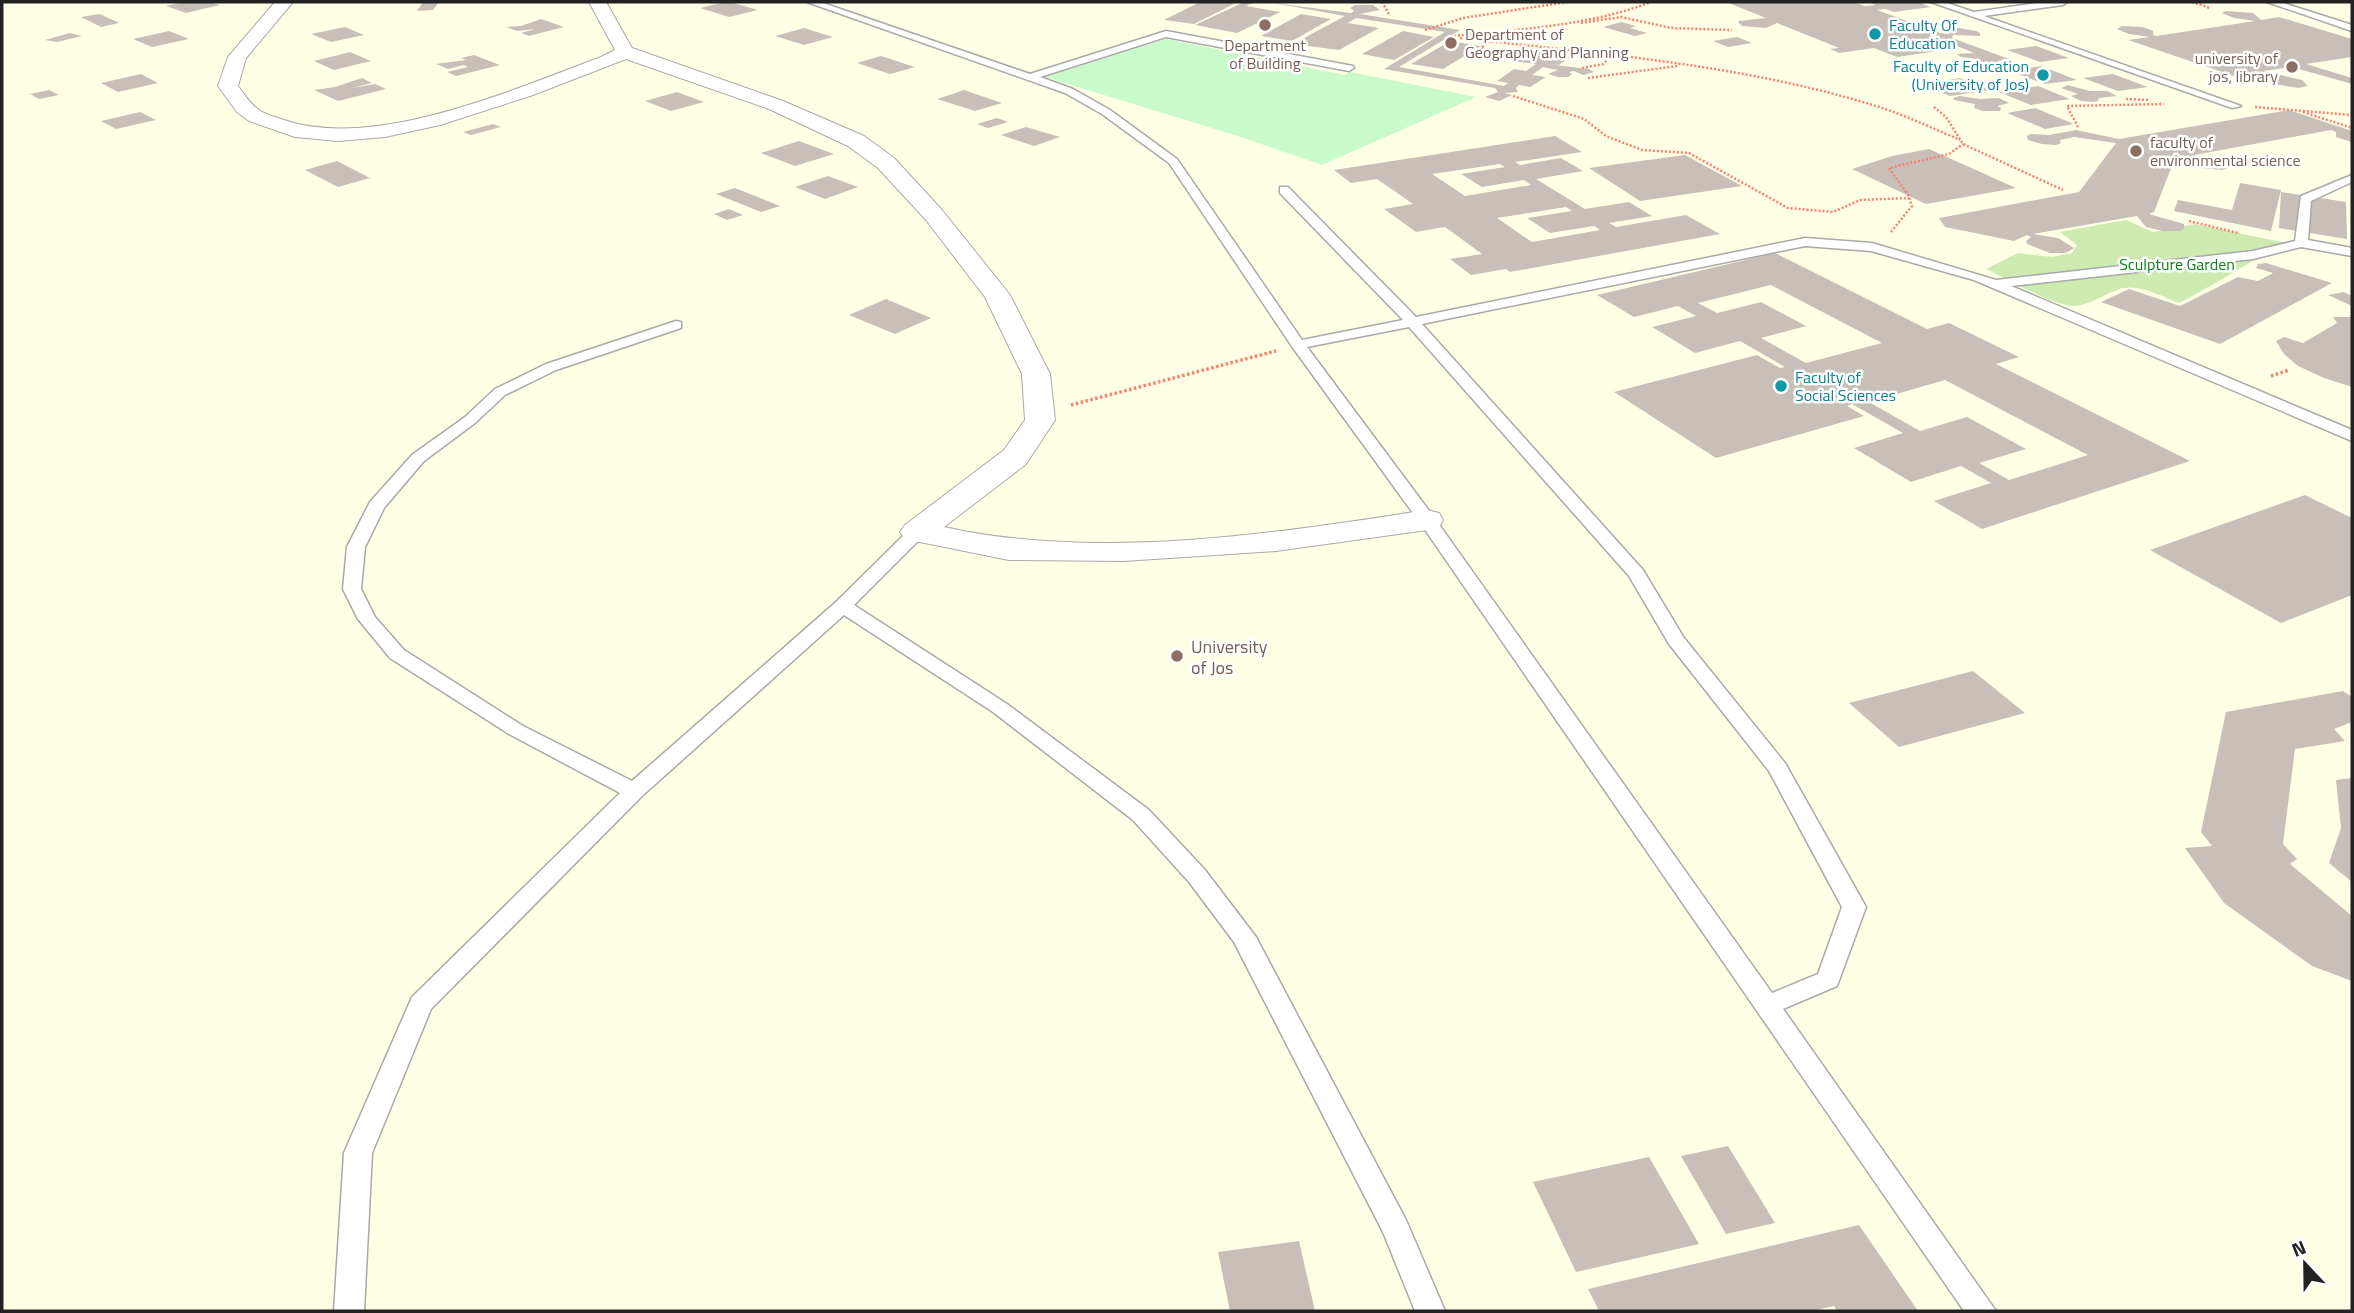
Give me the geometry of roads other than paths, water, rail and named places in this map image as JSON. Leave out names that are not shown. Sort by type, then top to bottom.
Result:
[{"type":"street","points":[[284,2],[237,57],[228,86],[253,116],[290,132],[362,133],[439,121],[608,61],[625,52]]},
{"type":"street","points":[[598,2],[625,52],[776,105],[856,141],[886,163],[933,215],[997,295],[1036,374],[1040,419],[1015,457],[917,532]]},
{"type":"street","points":[[917,532],[1020,551],[1174,550],[1362,531],[1427,520]]},
{"type":"lane","points":[[812,2],[1069,91],[1106,112],[1173,161],[1298,345],[1427,520],[1981,1311]]},
{"type":"lane","points":[[1936,2],[2236,106]]},
{"type":"lane","points":[[1973,15],[2063,2]]},
{"type":"lane","points":[[2272,2],[2352,28]]},
{"type":"lane","points":[[2293,2],[2352,17]]},
{"type":"lane","points":[[1031,77],[1166,34],[1349,68]]},
{"type":"lane","points":[[2301,243],[2305,199],[2352,178]]},
{"type":"lane","points":[[1284,190],[1413,322],[1637,574],[1676,640],[1778,768],[1854,907],[1828,980],[1769,1005]]},
{"type":"lane","points":[[1298,345],[1805,242],[1872,247],[1979,276],[2352,436]]},
{"type":"lane","points":[[1994,284],[2253,256],[2301,243],[2352,252]]},
{"type":"lane","points":[[634,791],[516,730],[397,654],[367,619],[352,589],[356,547],[376,506],[418,458],[470,420],[500,392],[563,363],[676,325]]},
{"type":"lane","points":[[349,1311],[358,1153],[421,1004],[634,791],[843,606],[917,532]]},
{"type":"lane","points":[[843,606],[1000,708],[1140,815],[1197,876],[1244,937],[1396,1229],[1430,1311]]},
{"type":"place","name":"Department of Building","points":[[1265,25]]},
{"type":"place","name":"Faculty Of Education","points":[[1875,34]]},
{"type":"place","name":"Department of Geography and Planning","points":[[1451,43]]},
{"type":"place","name":"university of jos, library","points":[[2292,67]]},
{"type":"place","name":"Faculty of Education (University of Jos)","points":[[2043,75]]},
{"type":"place","name":"faculty of environmental science","points":[[2136,151]]},
{"type":"place","name":"Faculty of Social Sciences","points":[[1781,386]]},
{"type":"place","name":"University of Jos","points":[[1177,656]]},
{"type":"park label","name":"Sculpture Garden","points":[[2177,264]]}]
